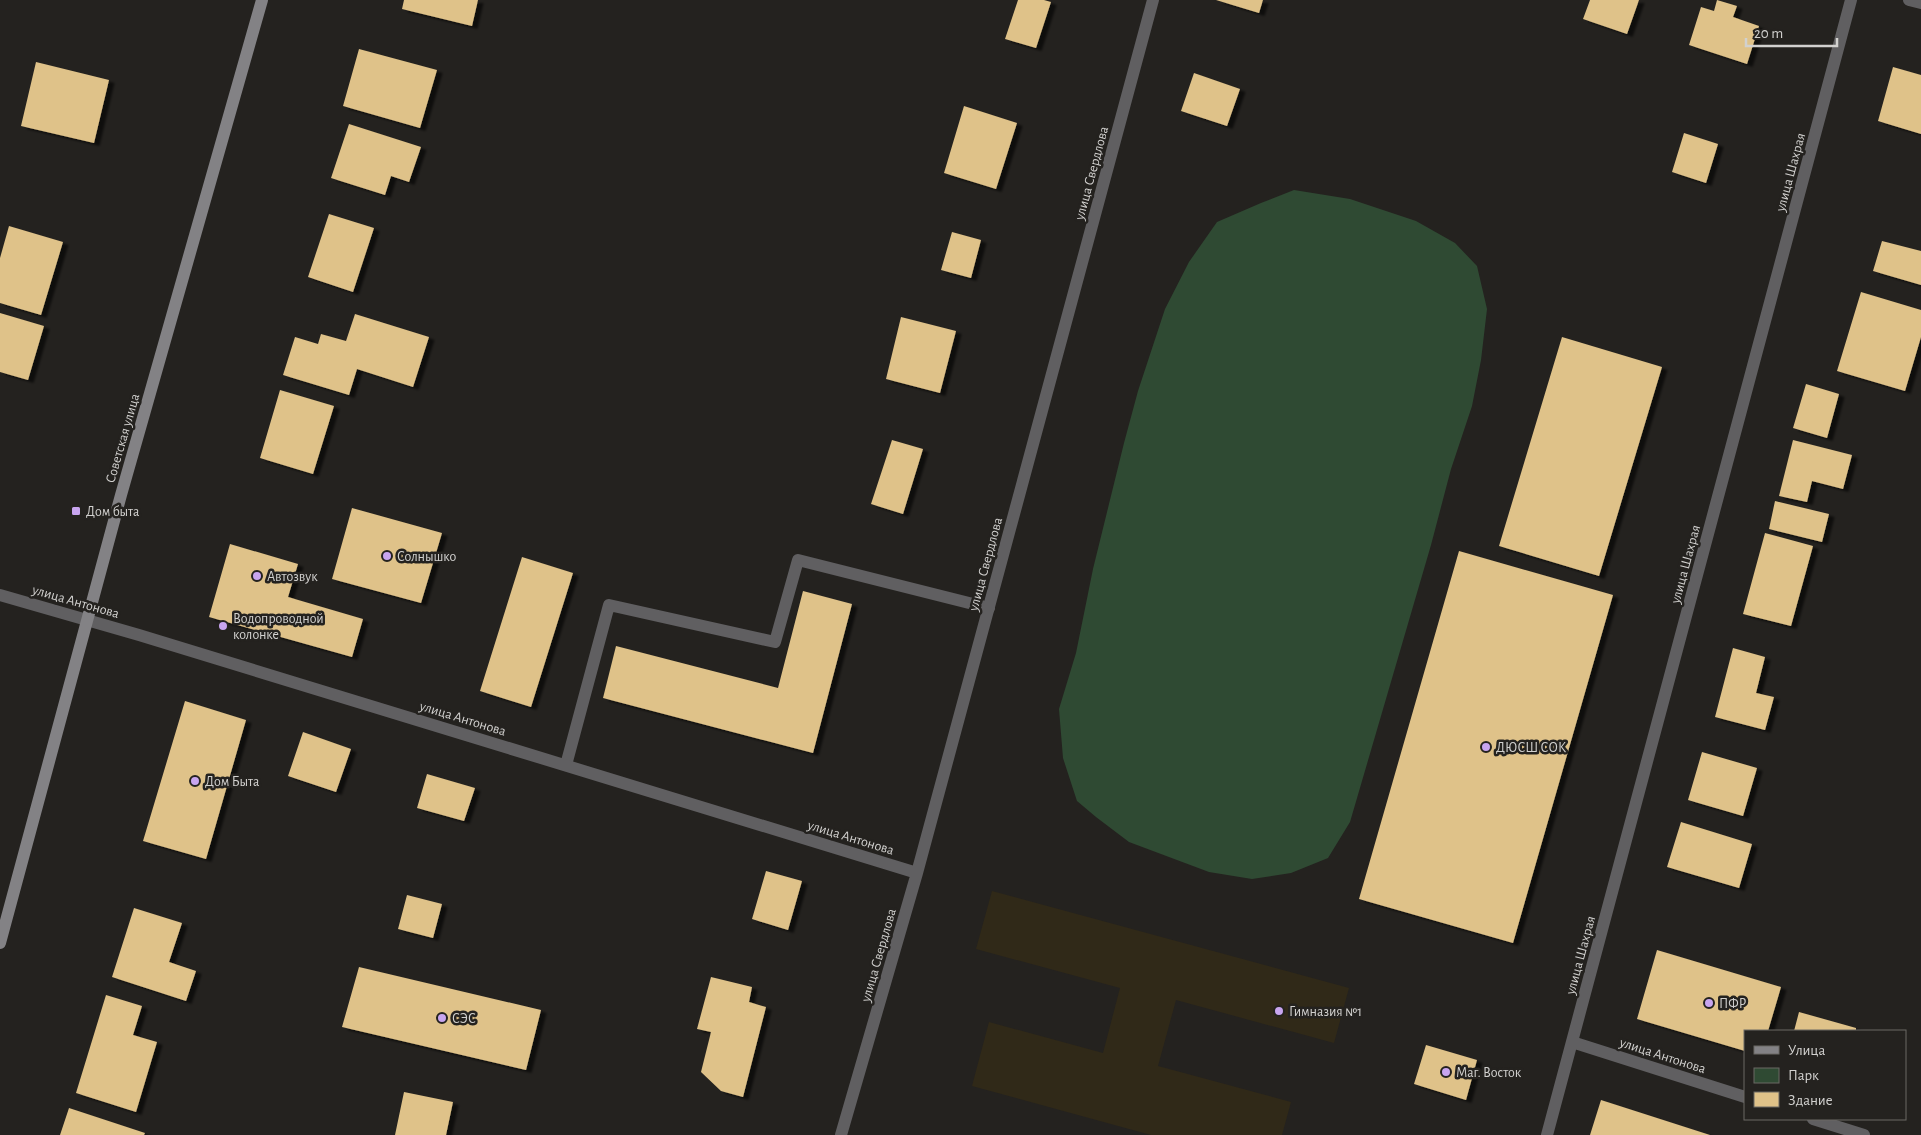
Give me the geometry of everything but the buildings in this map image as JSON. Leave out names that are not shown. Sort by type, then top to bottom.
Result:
[{"type":"main road","name":"Советская улица","points":[[0,943],[124,485],[262,0]]},
{"type":"street","name":"улица Свердлова","points":[[842,1135],[917,873],[1153,0]]},
{"type":"street","name":"улица Шахрая","points":[[1547,1135],[1851,0]]},
{"type":"street","points":[[1909,0],[1921,3]]},
{"type":"street","points":[[566,765],[608,605],[775,642],[798,560],[989,608]]},
{"type":"street","name":"улица Антонова","points":[[0,595],[88,619],[917,873]]},
{"type":"street","name":"улица Антонова","points":[[1572,1042],[1744,1097]]},
{"type":"street","points":[[1817,1120],[1864,1135]]},
{"type":"shaded area","name":"Гимназия №1","points":[[992,891],[1349,988],[1334,1043],[1176,1000],[1158,1066],[1291,1102],[1282,1135],[1151,1135],[972,1086],[989,1022],[1103,1053],[1120,988],[976,949]]},
{"type":"green space","points":[[1294,190],[1350,199],[1416,221],[1455,243],[1477,266],[1487,309],[1481,360],[1472,406],[1451,469],[1431,545],[1350,822],[1328,858],[1291,873],[1252,879],[1209,872],[1129,842],[1077,801],[1063,758],[1059,709],[1076,653],[1093,569],[1124,443],[1138,391],[1165,309],[1189,262],[1217,222]]},
{"type":"place","name":"Дом быта","points":[[76,511]]},
{"type":"place","name":"Солнышко","points":[[387,556]]},
{"type":"place","name":"Автозвук","points":[[257,576]]},
{"type":"place","name":"Водопроводной колонке","points":[[223,626]]},
{"type":"place","name":"ДЮСШ СОК","points":[[1486,747]]},
{"type":"place","name":"Дом Быта","points":[[195,781]]},
{"type":"place","name":"ПФР","points":[[1709,1003]]},
{"type":"place","name":"Гимназия №1","points":[[1279,1011]]},
{"type":"place","name":"СЭС","points":[[442,1018]]},
{"type":"place","name":"Маг. Восток","points":[[1446,1072]]}]
